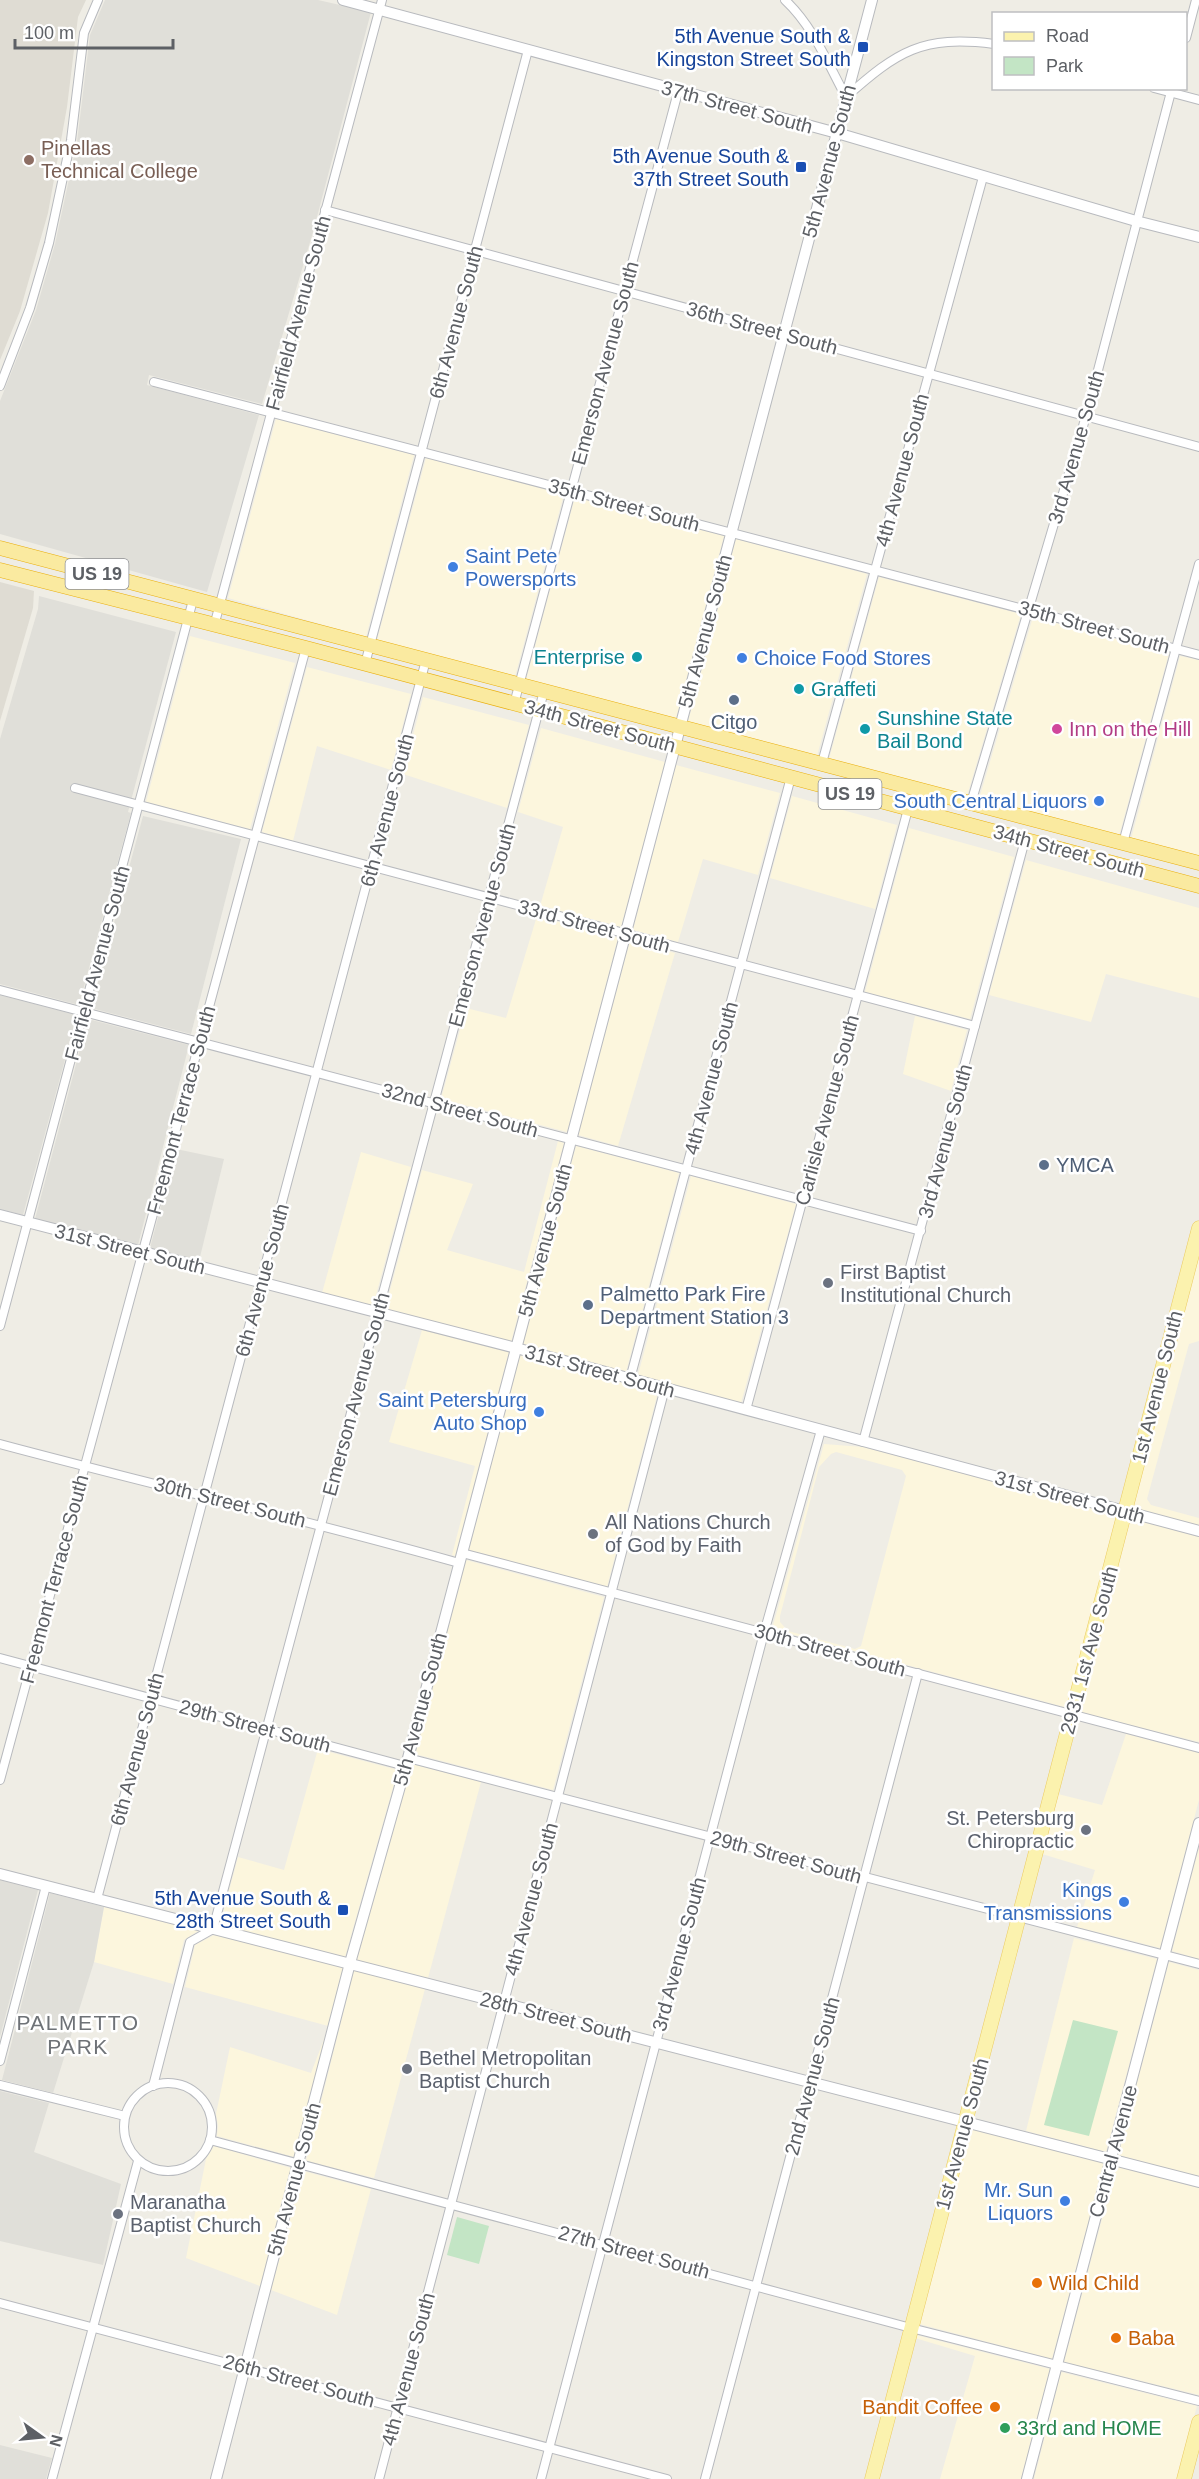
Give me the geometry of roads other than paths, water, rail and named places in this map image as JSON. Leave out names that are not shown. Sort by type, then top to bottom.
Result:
[{"type":"highway","name":"34th Street South","points":[[0,548],[1199,863]]},
{"type":"highway","name":"34th Street South","points":[[0,570],[306,648],[1199,886]]},
{"type":"highway","points":[[884,802],[898,798],[952,812],[971,802]]},
{"type":"highway","points":[[1025,840],[1040,834],[1101,851],[1117,841]]},
{"type":"highway","points":[[1151,873],[1159,866],[1199,877]]},
{"type":"main road","name":"1st Avenue South","points":[[1125,1511],[1199,1228]]},
{"type":"main road","name":"2931 1st Ave South","points":[[1053,1788],[1125,1511]]},
{"type":"main road","name":"1st Avenue South","points":[[872,2479],[1053,1788]]},
{"type":"main road","points":[[1184,2479],[1199,2422]]},
{"type":"street","points":[[0,386],[30,308],[49,243],[71,140],[84,33],[98,0]]},
{"type":"street","name":"37th Street South","points":[[343,0],[380,4],[528,50],[837,134],[1136,221],[1199,237]]},
{"type":"street","points":[[785,0],[814,36],[846,97],[883,64],[906,52],[935,42],[964,40],[992,44]]},
{"type":"street","name":"5th Avenue South","points":[[216,2479],[350,1963],[407,1762],[872,0]]},
{"type":"street","points":[[1187,31],[1196,0]]},
{"type":"street","name":"Fairfield Avenue South","points":[[214,626],[380,4]]},
{"type":"street","name":"6th Avenue South","points":[[365,664],[528,50]]},
{"type":"street","points":[[1171,91],[1199,100]]},
{"type":"street","name":"3rd Avenue South","points":[[971,802],[1086,416],[1171,91]]},
{"type":"street","name":"Emerson Avenue South","points":[[514,704],[678,92]]},
{"type":"street","name":"4th Avenue South","points":[[822,763],[983,177]]},
{"type":"street","name":"36th Street South","points":[[325,210],[1199,447]]},
{"type":"street","name":"35th Street South","points":[[154,382],[1199,655]]},
{"type":"street","points":[[1117,841],[1176,649],[1199,564]]},
{"type":"street","name":"Fairfield Avenue South","points":[[0,1326],[193,600]]},
{"type":"street","name":"Freemont Terrace South","points":[[0,1780],[306,648]]},
{"type":"street","name":"6th Avenue South","points":[[97,1899],[426,660]]},
{"type":"street","name":"Emerson Avenue South","points":[[213,1929],[544,691]]},
{"type":"street","name":"4th Avenue South","points":[[630,1379],[791,777]]},
{"type":"street","name":"33rd Street South","points":[[75,788],[975,1026]]},
{"type":"street","name":"Carlisle Avenue South","points":[[746,1410],[908,809]]},
{"type":"street","name":"3rd Avenue South","points":[[863,1442],[1025,840]]},
{"type":"street","name":"32nd Street South","points":[[0,990],[921,1231]]},
{"type":"street","name":"31st Street South","points":[[0,1215],[516,1348],[1199,1531]]},
{"type":"street","name":"4th Avenue South","points":[[379,2479],[665,1388]]},
{"type":"street","name":"3rd Avenue South","points":[[541,2479],[764,1633],[821,1430]]},
{"type":"street","name":"30th Street South","points":[[0,1444],[204,1497],[611,1593],[1199,1748]]},
{"type":"street","name":"29th Street South","points":[[0,1659],[266,1729],[558,1797],[1199,1964]]},
{"type":"street","name":"2nd Avenue South","points":[[705,2479],[918,1673]]},
{"type":"street","name":"Central Avenue","points":[[1027,2479],[1199,1823]]},
{"type":"street","name":"28th Street South","points":[[0,1874],[1199,2182]]},
{"type":"street","points":[[0,2061],[46,1886]]},
{"type":"street","points":[[153,2086],[190,1942],[213,1929]]},
{"type":"street","points":[[174,2083],[188,2088],[200,2097],[209,2110],[212,2125],[210,2140],[204,2153],[193,2164],[180,2170],[165,2172],[138,2161],[125,2140],[125,2116],[137,2095],[153,2086],[174,2083]]},
{"type":"street","points":[[0,2085],[125,2116]]},
{"type":"street","name":"27th Street South","points":[[210,2140],[756,2284],[911,2328],[1199,2401]]},
{"type":"street","points":[[52,2479],[138,2161]]},
{"type":"street","name":"26th Street South","points":[[0,2303],[667,2479]]},
{"type":"place","name":"5th Avenue South & Kingston Street South","points":[[863,47]]},
{"type":"place","name":"Pinellas Technical College","points":[[29,160]]},
{"type":"place","name":"5th Avenue South & 37th Street South","points":[[801,167]]},
{"type":"place","name":"Saint Pete Powersports","points":[[453,567]]},
{"type":"place","name":"Enterprise","points":[[637,657]]},
{"type":"place","name":"Choice Food Stores","points":[[742,658]]},
{"type":"place","name":"Graffeti","points":[[799,689]]},
{"type":"place","name":"Citgo","points":[[734,700]]},
{"type":"place","name":"Sunshine State Bail Bond","points":[[865,729]]},
{"type":"place","name":"Inn on the Hill","points":[[1057,729]]},
{"type":"place","name":"South Central Liquors","points":[[1099,801]]},
{"type":"place","name":"YMCA","points":[[1044,1165]]},
{"type":"place","name":"First Baptist Institutional Church","points":[[828,1283]]},
{"type":"place","name":"Palmetto Park Fire Department Station 3","points":[[588,1305]]},
{"type":"place","name":"Saint Petersburg Auto Shop","points":[[539,1412]]},
{"type":"place","name":"All Nations Church of God by Faith","points":[[593,1534]]},
{"type":"place","name":"St. Petersburg Chiropractic","points":[[1086,1830]]},
{"type":"place","name":"Kings Transmissions","points":[[1124,1902]]},
{"type":"place","name":"5th Avenue South & 28th Street South","points":[[343,1910]]},
{"type":"place","name":"Bethel Metropolitan Baptist Church","points":[[407,2069]]},
{"type":"place","name":"Mr. Sun Liquors","points":[[1065,2201]]},
{"type":"place","name":"Maranatha Baptist Church","points":[[118,2214]]},
{"type":"place","name":"Wild Child","points":[[1037,2283]]},
{"type":"place","name":"Baba","points":[[1116,2338]]},
{"type":"place","name":"Bandit Coffee","points":[[995,2407]]},
{"type":"place","name":"33rd and HOME","points":[[1005,2428]]},
{"type":"district","name":"PALMETTO PARK","points":[[78,2035]]}]
